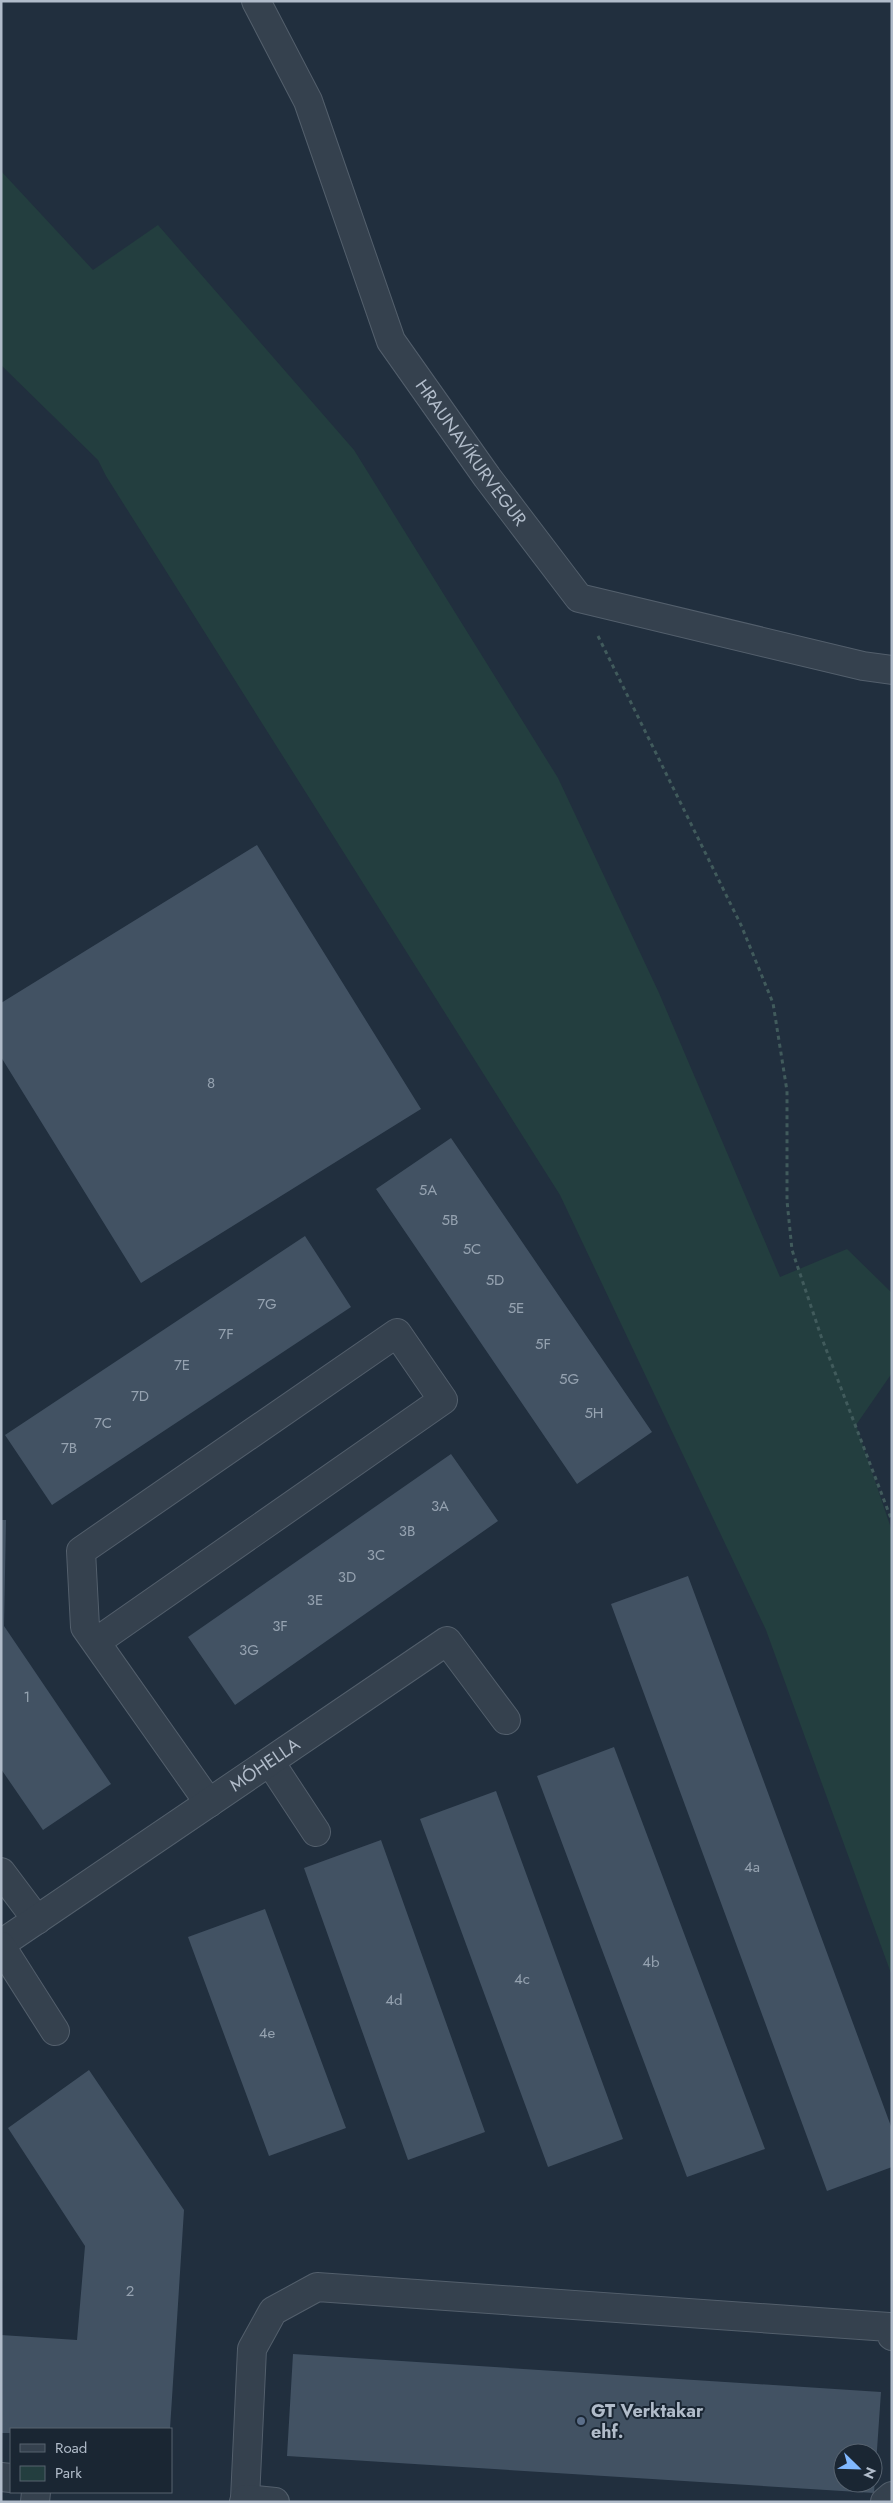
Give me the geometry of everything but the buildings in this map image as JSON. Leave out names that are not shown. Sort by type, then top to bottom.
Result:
[{"type":"street","name":"HRAUNAVÍKURVEGUR","points":[[256,1],[308,101],[391,341],[487,477],[579,598]]},
{"type":"street","points":[[579,598],[862,666],[892,670]]},
{"type":"street","points":[[96,1642],[443,1400],[397,1333],[82,1551],[85,1627],[209,1803]]},
{"type":"street","name":"MÓHELLA","points":[[1,1946],[447,1641],[506,1720]]},
{"type":"street","points":[[270,1762],[316,1832]]},
{"type":"street","points":[[1,1872],[37,1920]]},
{"type":"street","points":[[1,1946],[55,2031]]},
{"type":"street","points":[[275,2502],[244,2501],[252,2349],[274,2310],[317,2288],[888,2327],[892,2336]]},
{"type":"street","points":[[885,2502],[892,2496]]},
{"type":"path","points":[[579,598],[741,925],[772,1003],[787,1091],[787,1201],[792,1250],[821,1336],[892,1521]]},
{"type":"green space","points":[[1,171],[93,270],[158,225],[354,450],[558,778],[659,993],[780,1277],[847,1249],[892,1293],[892,1373],[856,1425],[892,1531],[892,1976],[766,1630],[560,1195],[106,476],[98,460],[1,365]]},
{"type":"place","name":"GT Verktakar ehf.","points":[[581,2421]]}]
